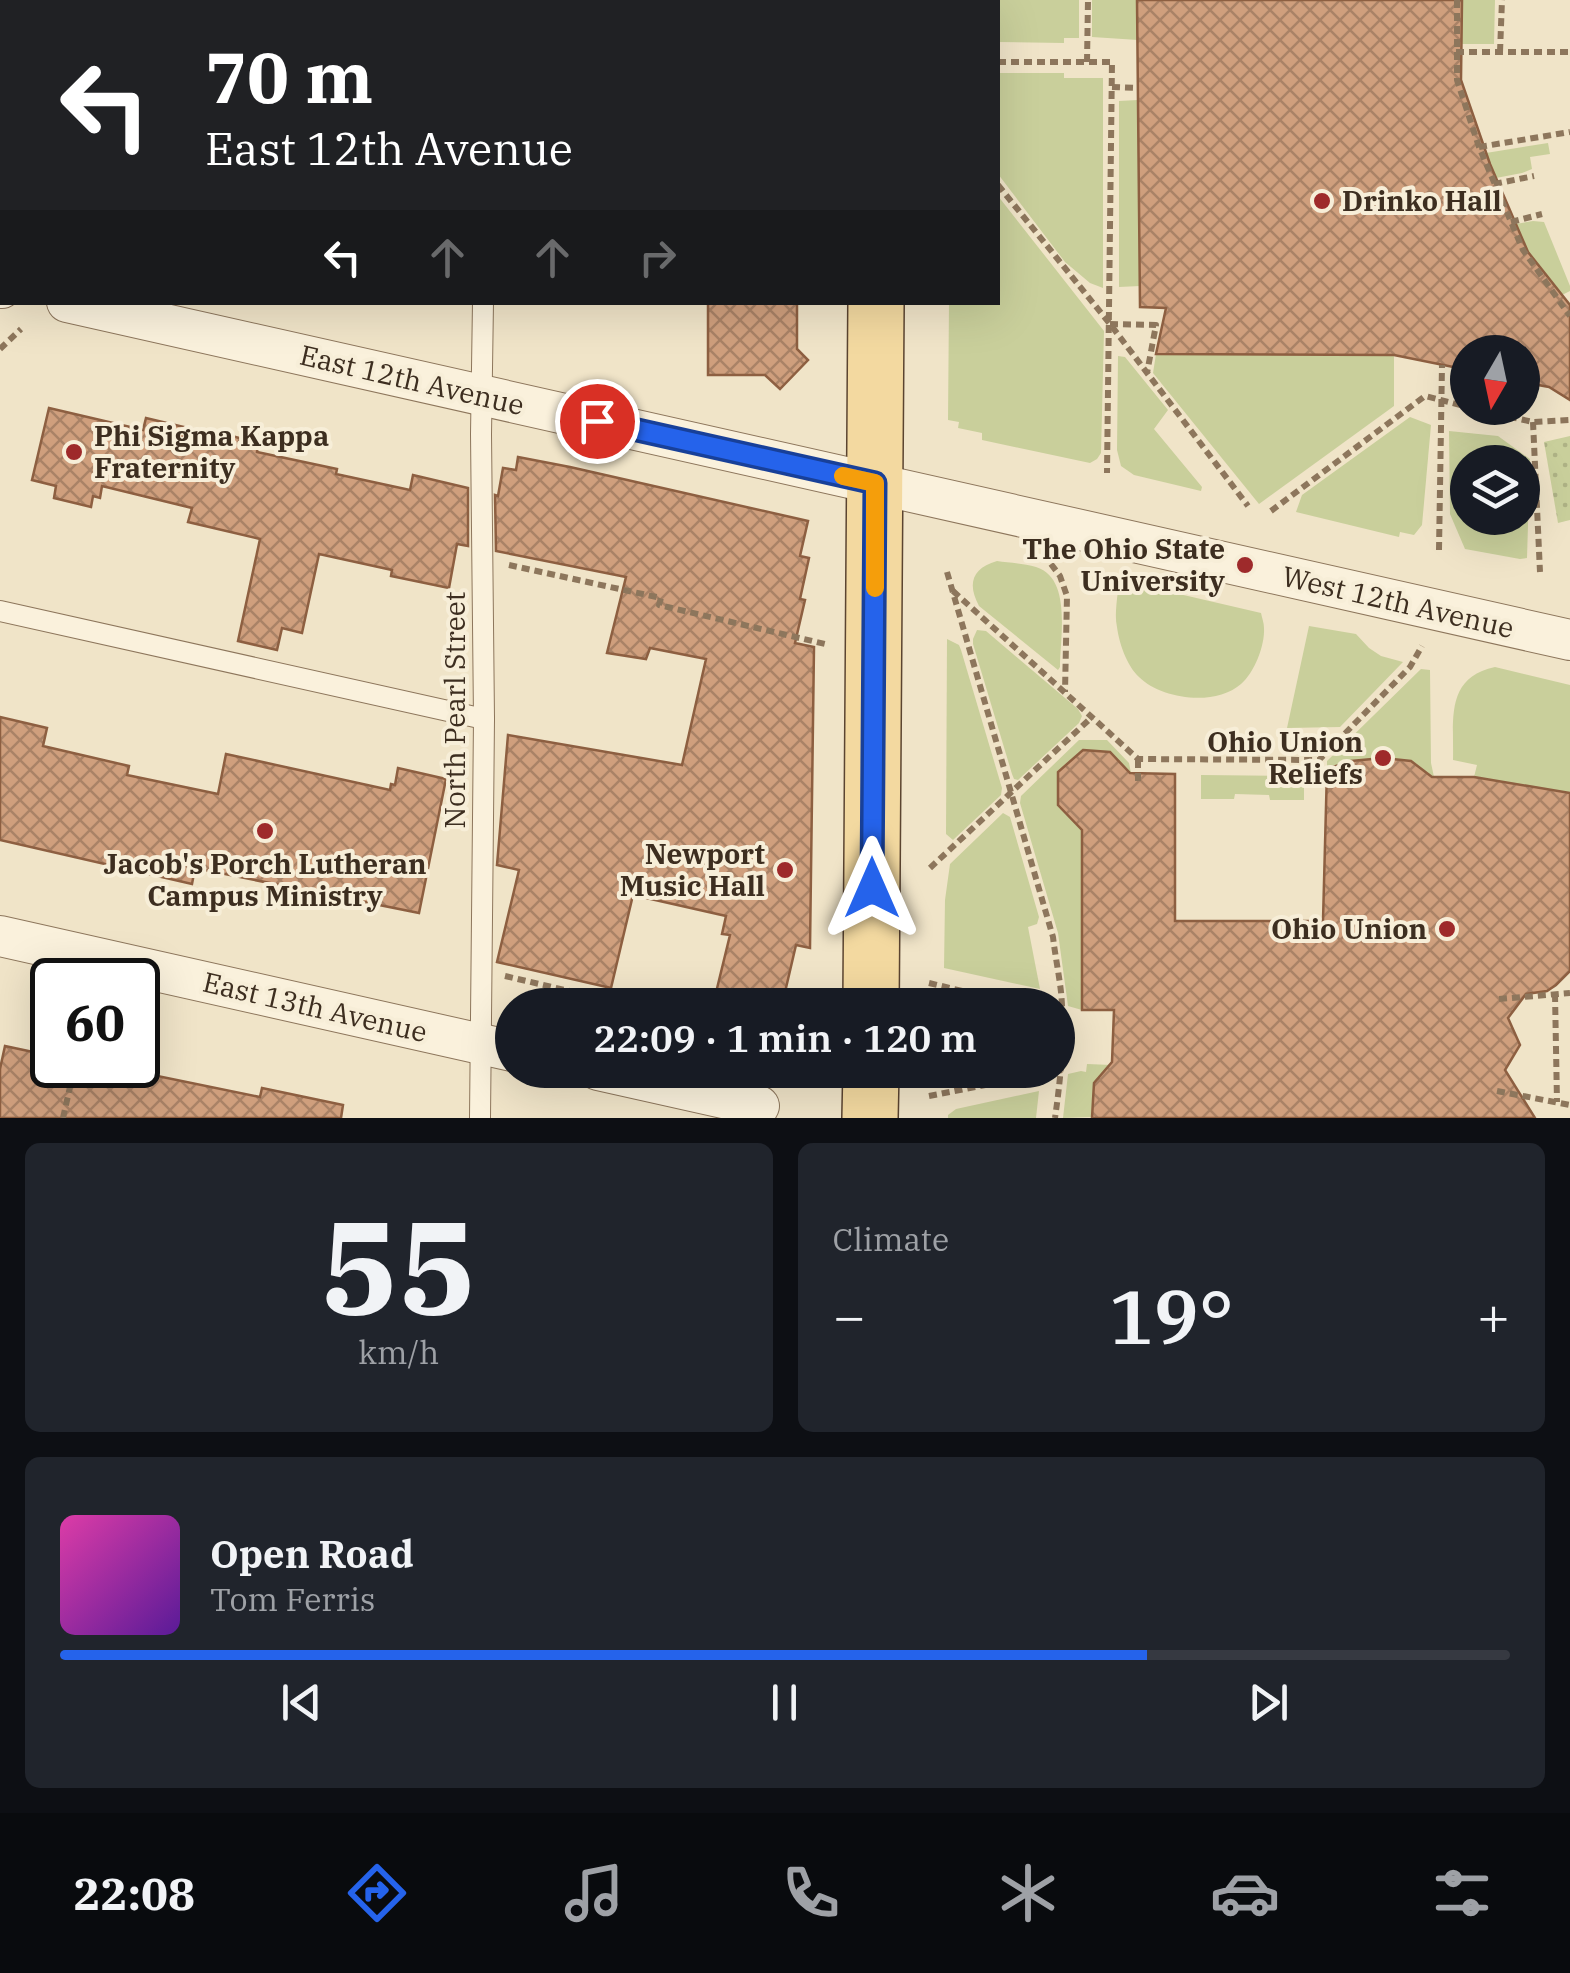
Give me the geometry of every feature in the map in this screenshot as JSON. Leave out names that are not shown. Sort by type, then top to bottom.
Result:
[{"type":"main road","points":[[871,988],[876,305]]},
{"type":"main road","points":[[870,1118],[871,1088]]},
{"type":"street","name":"East 12th Avenue","points":[[80,305],[875,483]]},
{"type":"street","name":"West 12th Avenue","points":[[875,483],[1570,640]]},
{"type":"street","name":"East 13th Avenue","points":[[0,936],[495,1047]]},
{"type":"street","points":[[678,1088],[759,1106]]},
{"type":"lane","name":"North Pearl Street","points":[[483,305],[484,718],[495,996]]},
{"type":"lane","points":[[0,611],[484,718]]},
{"type":"lane","name":"North Pearl Street","points":[[480,1118],[495,1055]]},
{"type":"path","points":[[1087,62],[1088,0]]},
{"type":"path","points":[[1458,0],[1457,80],[1479,147],[1523,250],[1569,312]]},
{"type":"path","points":[[1500,52],[1502,0]]},
{"type":"path","points":[[1456,52],[1570,52]]},
{"type":"path","points":[[1000,62],[1112,62],[1107,474]]},
{"type":"path","points":[[1112,87],[1138,88]]},
{"type":"path","points":[[1479,147],[1570,132]]},
{"type":"path","points":[[1494,184],[1534,176]]},
{"type":"path","points":[[1000,187],[1248,506]]},
{"type":"path","points":[[1511,222],[1542,214]]},
{"type":"path","points":[[1110,324],[1159,325],[1147,374]]},
{"type":"path","points":[[0,350],[21,329]]},
{"type":"path","points":[[1439,550],[1442,365]]},
{"type":"path","points":[[1271,510],[1425,396],[1450,402]]},
{"type":"path","points":[[1540,422],[1570,420]]},
{"type":"path","points":[[1533,425],[1540,572]]},
{"type":"path","points":[[482,560],[661,598],[659,605],[825,644]]},
{"type":"path","points":[[1049,561],[1067,596],[1065,693]]},
{"type":"path","points":[[947,572],[1053,937],[1060,988]]},
{"type":"path","points":[[952,591],[1138,759],[1319,760],[1410,667],[1422,646]]},
{"type":"path","points":[[930,868],[1092,717]]},
{"type":"path","points":[[1138,759],[1138,781]]},
{"type":"path","points":[[504,976],[556,988]]},
{"type":"path","points":[[930,983],[951,988]]},
{"type":"path","points":[[1499,999],[1570,993]]},
{"type":"path","points":[[1555,994],[1557,1102]]},
{"type":"path","points":[[63,1118],[70,1088]]},
{"type":"path","points":[[929,1096],[970,1088]]},
{"type":"path","points":[[1055,1118],[1059,1088]]},
{"type":"path","points":[[1497,1091],[1570,1105]]},
{"type":"green space","points":[[1000,0],[1079,0],[1079,38],[1064,38],[1064,43],[1000,42]]},
{"type":"green space","points":[[1092,0],[1137,0],[1138,40],[1092,37]]},
{"type":"green space","points":[[1462,0],[1495,0],[1494,44],[1462,44]]},
{"type":"green space","points":[[1000,73],[1064,73],[1064,78],[1103,78],[1103,288],[1090,283],[1065,262],[1000,177]]},
{"type":"green space","points":[[1138,100],[1140,286],[1119,287],[1119,101]]},
{"type":"green space","points":[[1548,143],[1550,154],[1530,157],[1532,169],[1496,178],[1486,153]]},
{"type":"green space","points":[[1000,199],[1104,331],[1101,453],[1090,463],[982,440],[982,433],[958,428],[959,422],[948,420],[949,305],[1000,305]]},
{"type":"green space","points":[[1544,222],[1570,286],[1570,291],[1562,295],[1528,252],[1516,224]]},
{"type":"green space","points":[[1156,354],[1394,355],[1394,406],[1259,504],[1153,373]]},
{"type":"green space","points":[[1118,356],[1125,357],[1168,410],[1154,429],[1202,487],[1201,491],[1134,475],[1121,466],[1117,450]]},
{"type":"green space","points":[[1410,417],[1431,425],[1422,525],[1414,535],[1400,532],[1399,537],[1296,512],[1302,495]]},
{"type":"green space","points":[[1449,431],[1498,436],[1511,445],[1450,445],[1450,514]]},
{"type":"green space","points":[[1570,436],[1570,520],[1558,523],[1544,442]]},
{"type":"green space","points":[[1459,535],[1528,535],[1527,558],[1465,549]]},
{"type":"green space","points":[[997,561],[1036,567],[1055,583],[1062,610],[1058,670],[979,606],[973,591],[974,578],[982,568]]},
{"type":"green space","points":[[1119,580],[1261,613],[1263,643],[1246,679],[1230,691],[1203,698],[1174,695],[1149,685],[1131,667],[1120,640],[1116,616]]},
{"type":"green space","points":[[1309,626],[1356,634],[1381,656],[1403,662],[1340,727],[1287,728]]},
{"type":"green space","points":[[977,630],[986,631],[1082,716],[1018,780],[1012,774],[973,644]]},
{"type":"green space","points":[[947,639],[961,650],[1002,788],[1001,795],[953,840],[946,834]]},
{"type":"green space","points":[[1495,667],[1570,685],[1570,793],[1474,777],[1477,765],[1453,760],[1454,715],[1460,690],[1479,672]]},
{"type":"green space","points":[[1421,669],[1430,670],[1434,777],[1427,778],[1426,772],[1411,761],[1351,761],[1338,768],[1327,768],[1327,761]]},
{"type":"green space","points":[[1079,740],[1107,740],[1129,763],[1131,773],[1110,752],[1083,750],[1059,772],[1058,805],[1076,824],[1088,825],[1082,831],[1082,1010],[1075,1008],[1075,988],[1066,988],[1058,933],[1021,796]]},
{"type":"green space","points":[[1201,775],[1304,776],[1304,800],[1235,794],[1234,799],[1201,799]]},
{"type":"green space","points":[[1003,813],[1010,817],[1039,917],[1037,924],[1028,927],[1040,988],[944,968],[950,864]]},
{"type":"green space","points":[[1087,1064],[1112,1065],[1092,1117],[1063,1118],[1066,1088],[1075,1088],[1075,1072],[1086,1072]]},
{"type":"green space","points":[[1039,1091],[1036,1118],[948,1118],[956,1109]]},
{"type":"building","name":"Drinko Hall","points":[[1137,0],[1462,0],[1461,80],[1490,164],[1528,252],[1570,305],[1570,400],[1540,385],[1540,335],[1450,335],[1450,366],[1394,355],[1156,354],[1166,308],[1140,307]]},
{"type":"building","points":[[708,305],[797,305],[797,349],[808,360],[780,389],[765,375],[708,375]]},
{"type":"building","points":[[49,408],[143,430],[146,418],[209,433],[210,430],[258,443],[257,452],[410,490],[413,475],[468,488],[468,546],[457,544],[449,588],[391,576],[392,570],[319,554],[302,633],[282,628],[277,650],[238,641],[260,539],[188,522],[192,508],[102,486],[100,498],[93,496],[91,507],[54,498],[56,486],[32,480]]},
{"type":"building","points":[[518,457],[808,521],[800,556],[809,558],[800,599],[805,600],[795,643],[814,647],[810,948],[796,945],[786,988],[717,988],[730,935],[722,934],[726,916],[633,895],[611,988],[497,962],[519,870],[497,865],[508,735],[682,765],[706,659],[650,648],[646,659],[607,653],[626,577],[496,551],[495,495],[498,496],[503,468],[516,470]]},
{"type":"building","points":[[0,717],[47,728],[43,746],[129,766],[127,775],[218,794],[226,754],[390,790],[398,768],[446,779],[419,913],[195,868],[192,884],[0,840]]},
{"type":"building","name":"Ohio Union","points":[[1083,750],[1110,752],[1130,773],[1175,774],[1175,921],[1323,921],[1327,769],[1351,761],[1411,761],[1432,777],[1474,777],[1570,793],[1570,971],[1547,991],[1526,994],[1508,1018],[1520,1045],[1505,1070],[1535,1118],[1092,1118],[1094,1083],[1112,1062],[1114,1010],[1082,1010],[1082,830],[1058,805],[1058,772]]},
{"type":"building","points":[[5,1046],[30,1051],[30,1088],[160,1088],[160,1076],[260,1097],[262,1088],[343,1105],[341,1118],[0,1118],[0,1069]]},
{"type":"slow traffic","points":[[843,476],[875,483],[875,588]]},
{"type":"place","name":"Drinko Hall","points":[[1322,201]]},
{"type":"place","name":"Phi Sigma Kappa Fraternity","points":[[74,452]]},
{"type":"place","name":"The Ohio State University","points":[[1245,565]]},
{"type":"place","name":"Ohio Union Reliefs","points":[[1383,758]]},
{"type":"place","name":"Jacob's Porch Lutheran Campus Ministry","points":[[265,831]]},
{"type":"place","name":"Newport Music Hall","points":[[785,870]]},
{"type":"place","name":"Ohio Union","points":[[1447,929]]},
{"type":"route","points":[[597,421],[875,483],[872,888]]}]
